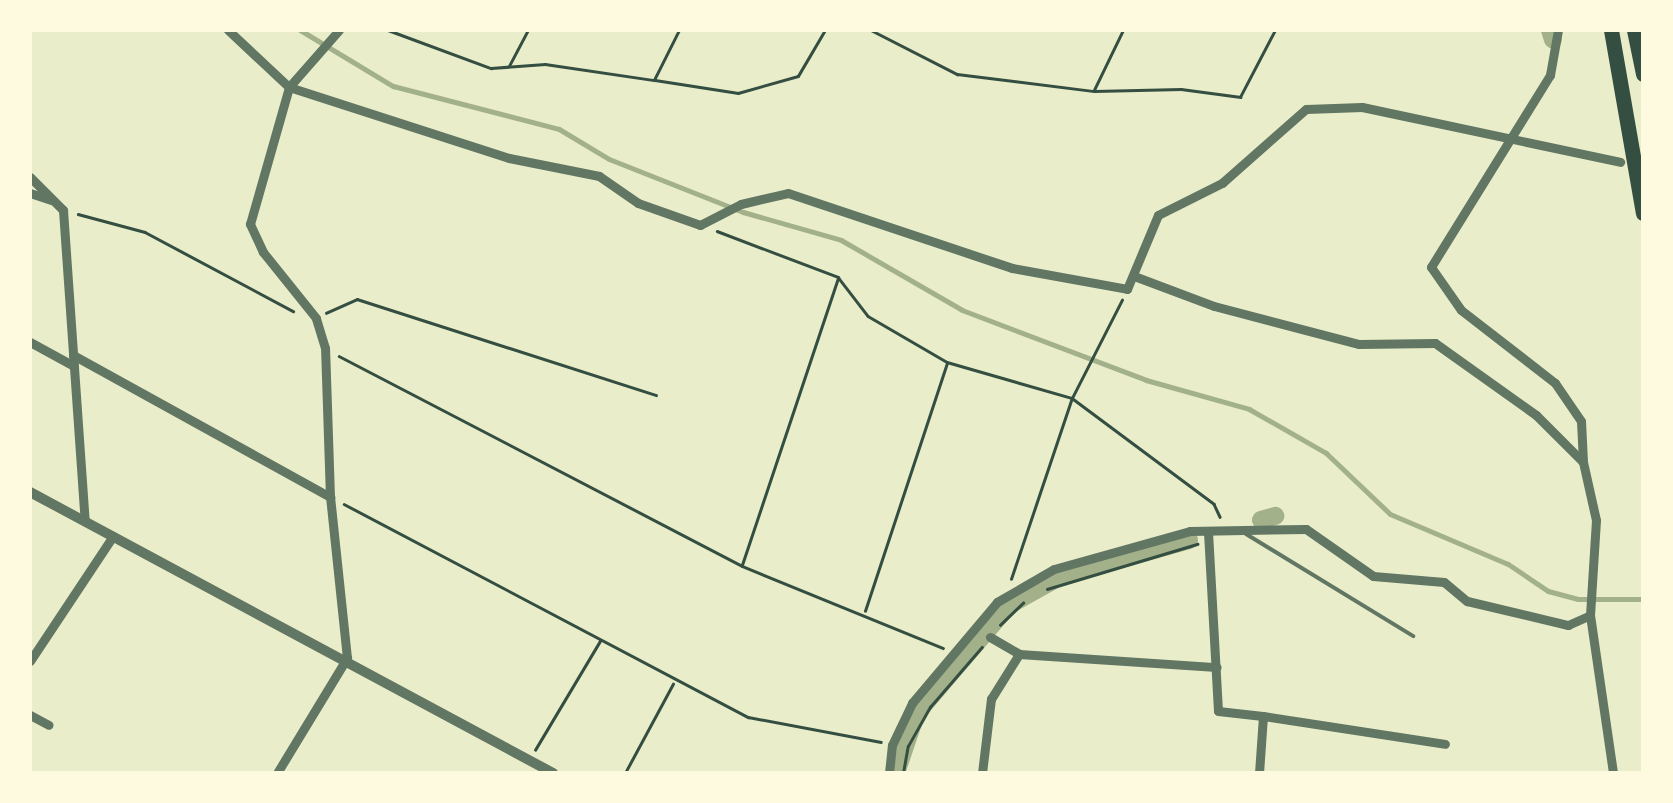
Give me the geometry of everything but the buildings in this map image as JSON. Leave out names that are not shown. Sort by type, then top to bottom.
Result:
[{"type":"highway","points":[[1610,30],[1643,213]]},
{"type":"highway","points":[[1634,30],[1643,74]]},
{"type":"street","points":[[228,30],[290,86],[508,158],[599,176],[638,203],[700,225],[741,204],[788,192],[1012,268],[1127,289],[1158,215],[1222,183],[1306,108],[1362,106],[1620,162]]},
{"type":"street","points":[[277,773],[346,658],[330,497],[326,348],[316,318],[263,252],[250,224],[290,86],[339,30]]},
{"type":"street","points":[[1558,30],[1550,75],[1431,268],[1461,310],[1555,382],[1580,421],[1583,462],[1596,520],[1591,612],[1613,773]]},
{"type":"street","points":[[30,177],[63,210],[85,521]]},
{"type":"street","points":[[30,193],[54,201]]},
{"type":"street","points":[[1134,276],[1214,306],[1359,344],[1435,343],[1536,415],[1583,462]]},
{"type":"street","points":[[30,342],[73,360],[330,497]]},
{"type":"street","points":[[30,492],[346,658],[554,773]]},
{"type":"street","points":[[888,773],[892,745],[912,704],[998,602],[1054,569],[1190,531],[1306,529],[1373,576],[1444,582],[1468,601],[1568,625],[1591,612]]},
{"type":"street","points":[[1208,532],[1218,711],[1445,744]]},
{"type":"street","points":[[30,661],[114,536]]},
{"type":"street","points":[[990,637],[1019,654],[1218,667]]},
{"type":"street","points":[[982,773],[991,699],[1019,654]]},
{"type":"street","points":[[30,714],[49,725]]},
{"type":"street","points":[[1259,773],[1264,716]]},
{"type":"lane","points":[[1242,531],[1413,636]]},
{"type":"path","points":[[388,30],[491,68],[545,64],[738,93],[798,76],[825,30]]},
{"type":"path","points":[[509,67],[528,30]]},
{"type":"path","points":[[654,80],[678,30]]},
{"type":"path","points":[[871,30],[957,74],[1094,91],[1181,89],[1240,96],[1274,30]]},
{"type":"path","points":[[1094,91],[1123,30]]},
{"type":"path","points":[[63,210],[145,232],[302,316]]},
{"type":"path","points":[[700,225],[838,277],[868,316],[947,362],[1072,398],[1242,531]]},
{"type":"path","points":[[742,566],[838,277]]},
{"type":"path","points":[[998,602],[1018,568],[1072,398],[1100,353],[1127,289]]},
{"type":"path","points":[[316,318],[357,298],[656,395]]},
{"type":"path","points":[[326,348],[742,566],[933,639],[952,655]]},
{"type":"path","points":[[864,613],[947,362]]},
{"type":"path","points":[[330,497],[601,640],[673,683],[748,717],[892,745]]},
{"type":"path","points":[[1044,590],[1195,546],[1208,532]]},
{"type":"path","points":[[903,773],[908,746],[930,707],[1029,598]]},
{"type":"path","points":[[530,759],[601,640]]},
{"type":"path","points":[[625,773],[673,683]]},
{"type":"waterway","points":[[300,30],[393,86],[559,129],[609,159],[743,212],[841,240],[962,310],[1146,380],[1249,409],[1326,453],[1390,514],[1508,564],[1548,591],[1578,599],[1643,599]]},
{"type":"waterway","points":[[1550,30],[1553,40]]},
{"type":"waterway","points":[[1261,520],[1275,516]]},
{"type":"waterway","points":[[896,773],[916,714],[1009,605],[1061,576],[1189,540]]}]
